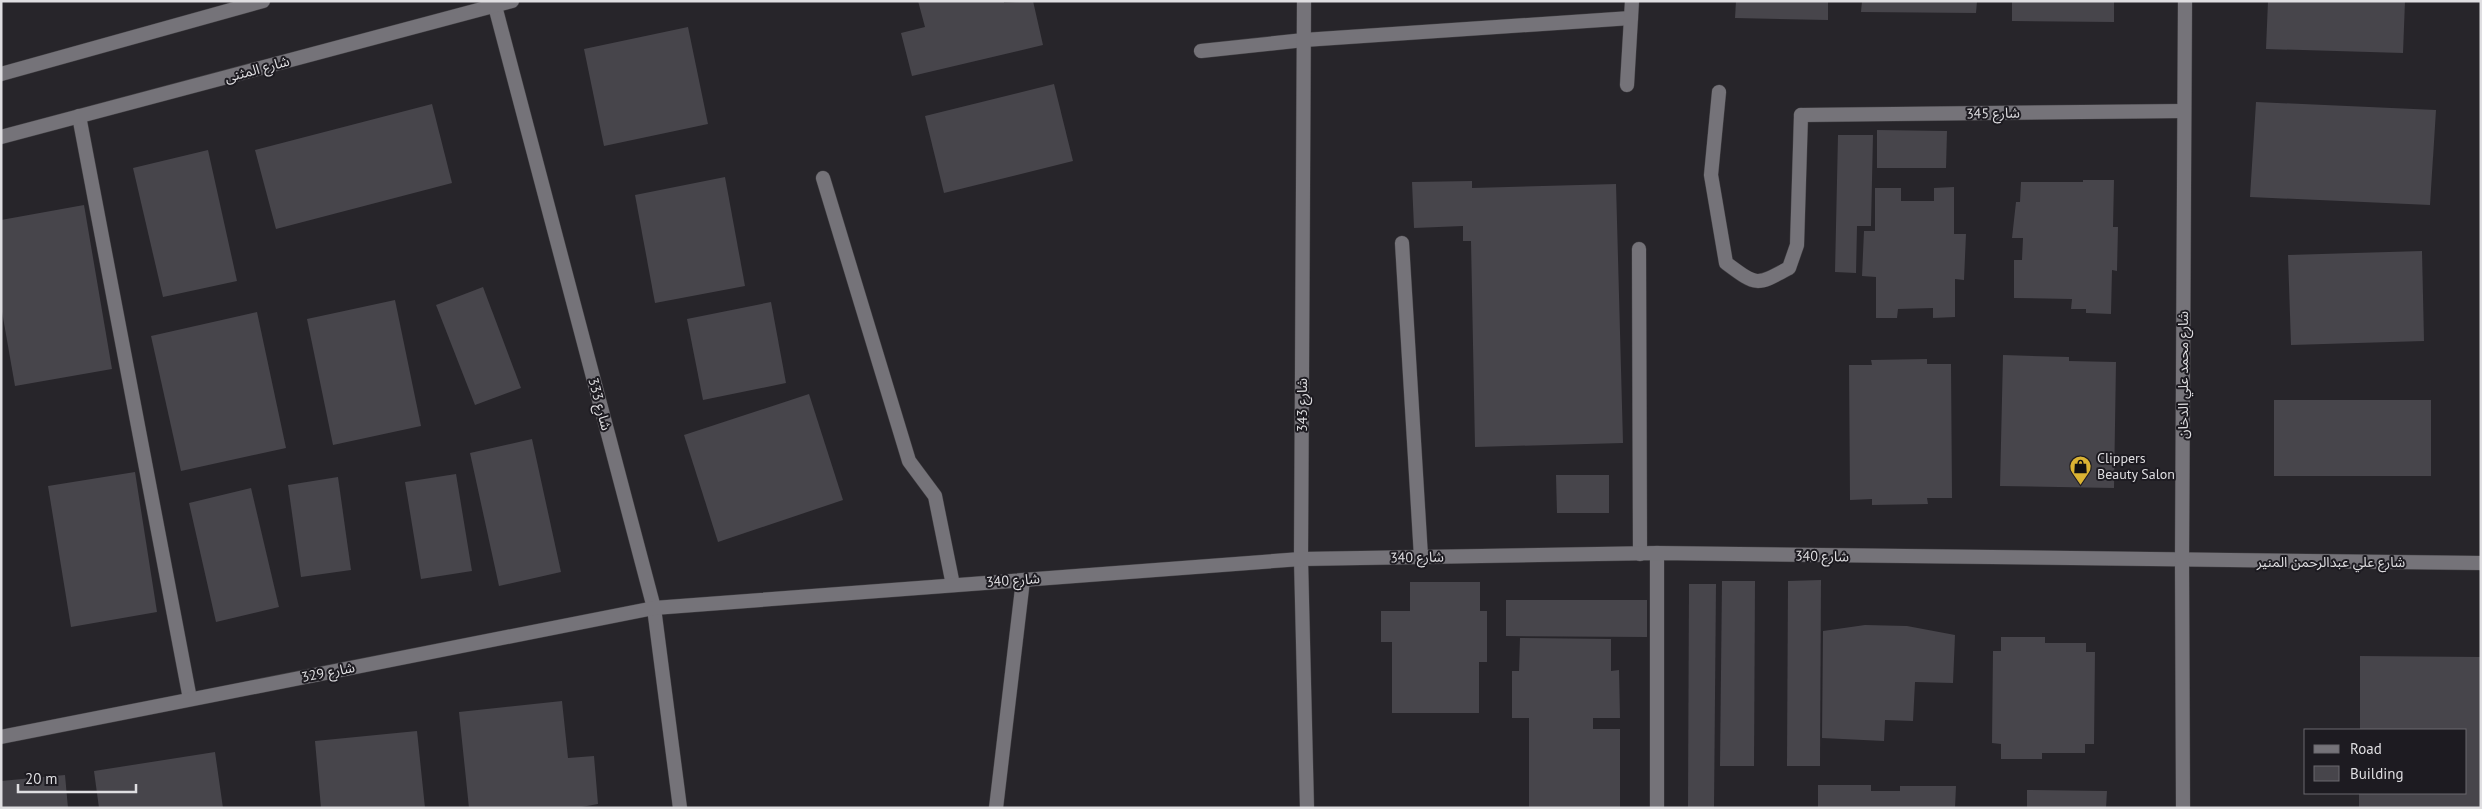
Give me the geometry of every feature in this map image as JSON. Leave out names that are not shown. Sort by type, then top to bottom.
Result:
[{"type":"street","points":[[1,74],[263,1]]},
{"type":"street","name":"شارع المثنى","points":[[1,137],[512,1]]},
{"type":"street","name":"شارع 343","points":[[1304,1],[1301,559],[1307,808]]},
{"type":"street","points":[[1627,85],[1632,1]]},
{"type":"street","name":"شارع محمد علي الدخان","points":[[2183,808],[2182,561],[2185,1]]},
{"type":"street","name":"شارع 333","points":[[495,6],[654,608],[680,808]]},
{"type":"street","points":[[1202,51],[1304,40],[1631,18]]},
{"type":"street","name":"شارع 345","points":[[1719,92],[1711,175],[1726,263],[1748,279],[1764,282],[1790,268],[1797,245],[1801,115],[2184,111]]},
{"type":"street","points":[[79,116],[190,700]]},
{"type":"street","points":[[823,178],[909,461],[935,496],[953,585]]},
{"type":"street","points":[[1402,244],[1421,557]]},
{"type":"street","points":[[1639,249],[1640,554]]},
{"type":"street","points":[[1657,554],[1657,808]]},
{"type":"street","name":"شارع 340","points":[[654,608],[1301,559],[1657,554],[2182,561]]},
{"type":"street","name":"شارع علي عبدالرحمن المنير","points":[[2182,561],[2481,563]]},
{"type":"street","points":[[996,808],[1023,580]]},
{"type":"street","name":"شارع 329","points":[[1,738],[654,608]]},
{"type":"building","points":[[918,1],[1004,1],[1004,3],[1033,1],[1043,45],[912,76],[901,33],[925,27]]},
{"type":"building","points":[[1736,1],[1828,1],[1828,20],[1735,18]]},
{"type":"building","points":[[1862,1],[1977,1],[1976,13],[1861,12]]},
{"type":"building","points":[[2012,1],[2114,1],[2114,22],[2012,21]]},
{"type":"building","points":[[2268,1],[2405,1],[2403,53],[2266,49]]},
{"type":"building","points":[[688,27],[708,124],[604,146],[584,49]]},
{"type":"building","points":[[1054,84],[1073,161],[944,193],[925,116]]},
{"type":"building","points":[[2256,102],[2436,110],[2430,205],[2250,197]]},
{"type":"building","points":[[432,104],[452,183],[276,229],[255,150]]},
{"type":"building","points":[[1877,130],[1947,131],[1946,168],[1877,168]]},
{"type":"building","points":[[1838,135],[1873,135],[1871,226],[1857,226],[1856,273],[1835,272]]},
{"type":"building","points":[[208,150],[237,281],[163,297],[133,168]]},
{"type":"building","points":[[725,177],[745,286],[655,303],[635,195]]},
{"type":"building","points":[[2083,180],[2114,180],[2113,227],[2118,227],[2117,271],[2112,270],[2111,314],[2086,313],[2086,309],[2071,309],[2072,299],[2014,298],[2014,260],[2022,260],[2023,238],[2012,238],[2016,202],[2020,202],[2021,182],[2083,182]]},
{"type":"building","points":[[1472,181],[1472,188],[1616,184],[1623,443],[1475,447],[1471,241],[1463,241],[1463,226],[1414,228],[1412,182]]},
{"type":"building","points":[[1954,187],[1954,234],[1966,234],[1964,280],[1955,279],[1955,317],[1933,318],[1933,308],[1898,309],[1897,318],[1876,318],[1876,277],[1862,276],[1864,231],[1875,231],[1875,188],[1901,188],[1901,201],[1934,201],[1934,188]]},
{"type":"building","points":[[84,205],[112,369],[15,386],[1,306],[1,220]]},
{"type":"building","points":[[2422,251],[2424,341],[2291,345],[2288,255]]},
{"type":"building","points":[[483,287],[521,388],[475,405],[436,305]]},
{"type":"building","points":[[395,300],[421,426],[333,445],[307,319]]},
{"type":"building","points":[[771,302],[786,383],[703,400],[687,319]]},
{"type":"building","points":[[257,312],[286,448],[181,471],[151,336]]},
{"type":"building","points":[[2003,355],[2069,357],[2069,361],[2116,362],[2114,488],[2000,486]]},
{"type":"building","points":[[1927,359],[1927,364],[1951,364],[1952,498],[1927,498],[1928,504],[1872,505],[1872,499],[1850,500],[1849,365],[1872,365],[1871,360]]},
{"type":"building","points":[[809,394],[843,500],[718,542],[684,435]]},
{"type":"building","points":[[2274,400],[2431,400],[2431,476],[2274,476]]},
{"type":"building","points":[[532,439],[561,572],[499,586],[470,453]]},
{"type":"building","points":[[135,472],[157,612],[71,627],[48,486]]},
{"type":"building","points":[[456,474],[472,571],[421,579],[405,482]]},
{"type":"building","points":[[1556,475],[1609,475],[1609,513],[1557,513]]},
{"type":"building","points":[[338,477],[351,570],[301,577],[288,485]]},
{"type":"building","points":[[251,488],[279,607],[216,622],[189,503]]},
{"type":"building","points":[[1821,580],[1820,766],[1787,766],[1788,581]]},
{"type":"building","points":[[1722,581],[1755,581],[1754,766],[1720,766]]},
{"type":"building","points":[[1410,582],[1480,582],[1480,611],[1487,611],[1487,662],[1479,662],[1479,713],[1392,713],[1392,642],[1381,642],[1381,611],[1410,611]]},
{"type":"building","points":[[1689,584],[1716,584],[1714,808],[1688,808]]},
{"type":"building","points":[[1506,600],[1647,600],[1647,637],[1506,636]]},
{"type":"building","points":[[1865,625],[1907,626],[1955,635],[1953,683],[1915,682],[1913,721],[1885,720],[1884,741],[1822,738],[1823,631]]},
{"type":"building","points":[[2001,637],[2045,637],[2045,643],[2086,643],[2086,652],[2095,652],[2094,744],[2085,744],[2085,753],[2042,753],[2042,759],[2001,759],[2001,744],[1992,743],[1993,651],[2001,651]]},
{"type":"building","points":[[1520,638],[1611,639],[1611,671],[1619,670],[1620,718],[1593,718],[1593,729],[1620,729],[1620,808],[1529,808],[1529,718],[1512,718],[1512,671],[1519,671]]},
{"type":"building","points":[[2360,656],[2481,657],[2481,808],[2359,808],[2359,794],[2467,794],[2467,729],[2360,729]]},
{"type":"building","points":[[562,701],[568,758],[594,756],[598,804],[576,808],[469,808],[459,712]]},
{"type":"building","points":[[417,731],[425,808],[321,808],[315,741]]},
{"type":"building","points":[[215,752],[223,808],[99,808],[94,771]]},
{"type":"building","points":[[65,775],[68,808],[1,808],[1,781]]},
{"type":"building","points":[[1818,785],[1871,785],[1871,791],[1900,791],[1900,786],[1956,786],[1955,808],[1818,808]]},
{"type":"building","points":[[2027,790],[2107,791],[2106,808],[2027,808]]},
{"type":"place","name":"Clippers Beauty Salon","points":[[2081,485]]}]
